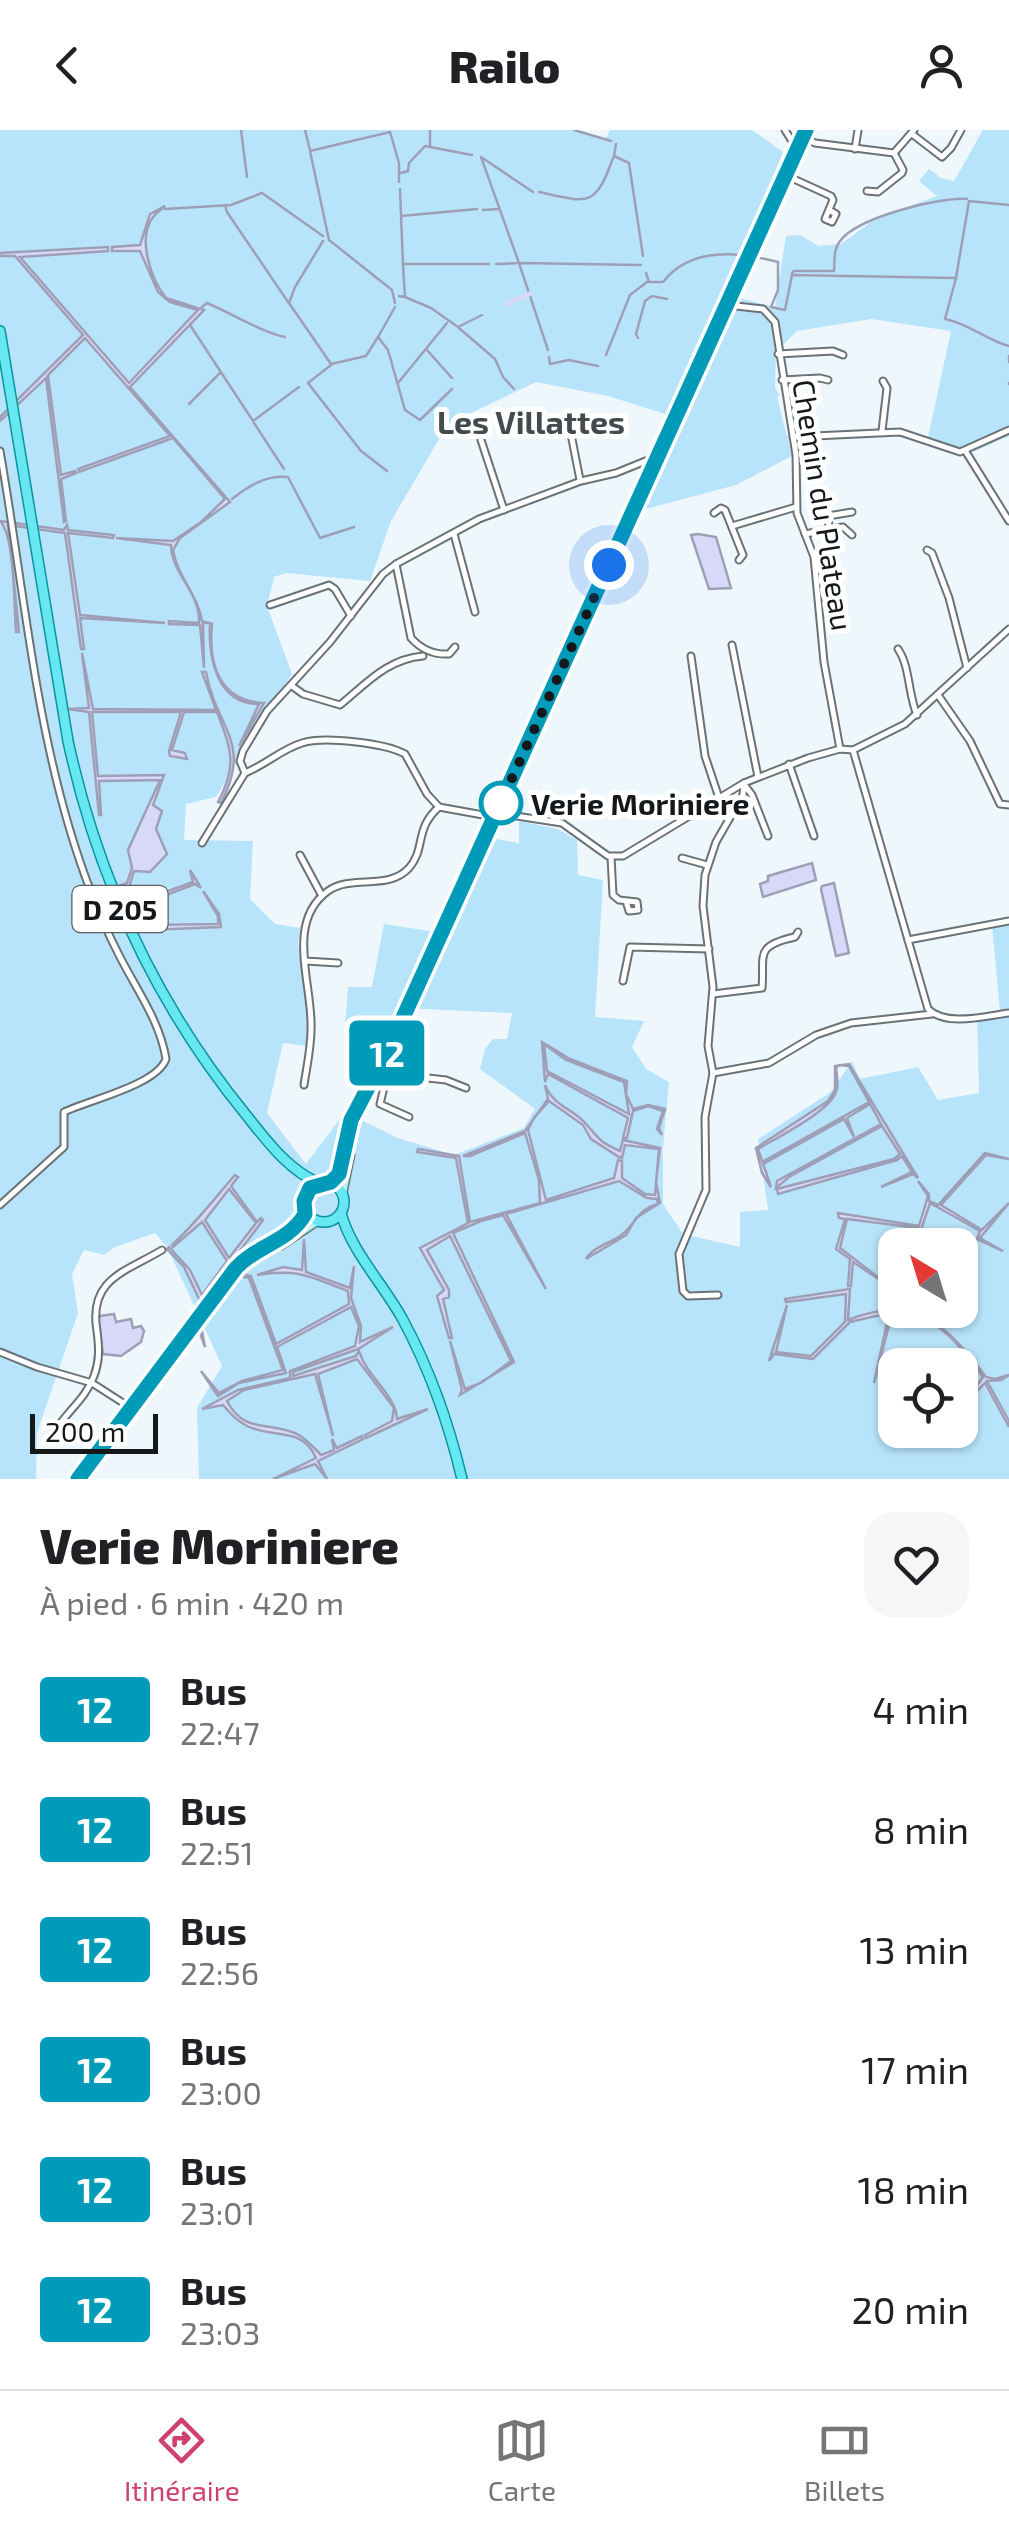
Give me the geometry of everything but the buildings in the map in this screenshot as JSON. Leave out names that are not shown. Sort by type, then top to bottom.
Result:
[{"type":"main road","points":[[462,1479],[452,1437],[425,1366],[341,1213],[353,1117],[495,815],[804,133]]},
{"type":"main road","name":"D 205","points":[[0,331],[74,770],[116,902],[145,964],[186,1034],[228,1093],[288,1162],[307,1192]]},
{"type":"main road","points":[[78,1479],[230,1275],[252,1254],[287,1236],[302,1221],[307,1192],[342,1168],[350,1138]]},
{"type":"main road","name":"D 205","points":[[288,1162],[324,1183]]},
{"type":"main road","points":[[324,1183],[342,1194]]},
{"type":"main road","points":[[306,1210],[358,1248]]},
{"type":"main road","points":[[230,1275],[247,1261],[341,1213]]},
{"type":"street","points":[[785,130],[797,149]]},
{"type":"street","points":[[854,149],[858,130]]},
{"type":"street","points":[[804,133],[816,142],[894,153],[913,132],[942,157],[960,130]]},
{"type":"street","points":[[868,191],[878,192],[902,174],[894,153]]},
{"type":"street","points":[[786,176],[831,196],[829,210]]},
{"type":"street","name":"Chemin du Plateau","points":[[727,305],[762,309],[772,316],[798,470],[796,507],[816,574],[824,662],[840,749]]},
{"type":"street","points":[[778,354],[833,351],[844,355]]},
{"type":"street","points":[[782,380],[828,380]]},
{"type":"street","points":[[882,431],[887,388],[883,381]]},
{"type":"street","points":[[570,429],[580,480]]},
{"type":"street","points":[[793,437],[882,431],[916,435],[966,452],[1009,430]]},
{"type":"street","points":[[481,440],[504,510]]},
{"type":"street","points":[[0,451],[51,756],[69,826],[107,930],[162,1040],[166,1059],[160,1070],[130,1087],[62,1114],[64,1147],[0,1205]]},
{"type":"street","points":[[966,452],[1009,521]]},
{"type":"street","points":[[245,772],[240,762],[243,751],[267,711],[383,574],[396,564],[504,510],[580,480],[616,473],[648,460],[656,462]]},
{"type":"street","points":[[732,526],[796,507]]},
{"type":"street","points":[[714,513],[721,508],[726,510],[743,555],[739,560]]},
{"type":"street","points":[[829,528],[828,516],[852,512]]},
{"type":"street","points":[[806,534],[843,527],[852,535]]},
{"type":"street","points":[[454,534],[475,612]]},
{"type":"street","points":[[927,550],[932,553],[949,598],[967,668]]},
{"type":"street","points":[[396,564],[411,638],[419,646],[441,654],[449,654],[455,647]]},
{"type":"street","points":[[270,605],[328,585],[335,589],[351,616]]},
{"type":"street","points":[[611,857],[632,852],[718,796],[758,777],[840,749],[853,750],[890,734],[1009,629]]},
{"type":"street","points":[[732,645],[758,777]]},
{"type":"street","points":[[898,649],[903,654],[917,714]]},
{"type":"street","points":[[292,686],[303,694],[340,705],[362,683],[389,666],[423,656]]},
{"type":"street","points":[[691,656],[706,756],[718,796]]},
{"type":"street","points":[[938,695],[956,715],[1000,804],[1009,806]]},
{"type":"street","points":[[202,842],[245,772],[300,744],[330,742],[400,750],[438,807],[568,825],[611,857]]},
{"type":"street","points":[[853,750],[924,1000],[932,1014]]},
{"type":"street","points":[[789,764],[814,836]]},
{"type":"street","points":[[745,785],[768,836]]},
{"type":"street","points":[[718,1295],[688,1296],[682,1291],[679,1254],[706,1190],[705,1116],[714,1073],[708,1046],[713,994],[704,906],[708,866],[745,785]]},
{"type":"street","points":[[304,1085],[312,1028],[302,946],[306,926],[322,896],[341,884],[391,879],[404,872],[414,860],[423,823],[438,807]]},
{"type":"street","points":[[300,854],[322,896]]},
{"type":"street","points":[[611,857],[613,895],[626,901]]},
{"type":"street","points":[[682,858],[708,866]]},
{"type":"street","points":[[908,940],[1009,920]]},
{"type":"street","points":[[713,994],[762,988],[760,964],[764,954],[776,942],[795,937],[798,932]]},
{"type":"street","points":[[623,981],[630,947],[709,949]]},
{"type":"street","points":[[305,960],[338,963]]},
{"type":"street","points":[[714,1073],[770,1063],[816,1034],[851,1023],[932,1014],[947,1019],[1009,1013]]},
{"type":"street","points":[[409,1117],[380,1104],[390,1076],[446,1080],[466,1088]]},
{"type":"street","points":[[374,1078],[386,1083]]},
{"type":"street","points":[[50,1439],[92,1383],[100,1356],[95,1316],[99,1291],[106,1282],[162,1250]]},
{"type":"street","points":[[0,1352],[37,1368],[92,1383],[131,1408]]},
{"type":"shaded area","points":[[0,130],[574,130],[606,138],[610,130],[752,130],[783,152],[731,296],[775,307],[786,236],[800,235],[819,246],[841,244],[877,218],[937,196],[919,181],[929,169],[954,181],[983,130],[1009,130],[1009,436],[964,456],[927,442],[951,331],[871,319],[797,331],[776,352],[775,388],[792,456],[736,485],[642,510],[681,419],[608,396],[536,382],[448,424],[391,521],[370,581],[286,573],[274,577],[267,606],[292,674],[216,797],[186,804],[184,840],[253,841],[250,899],[275,924],[300,928],[307,1046],[283,1043],[267,1113],[306,1164],[345,1112],[398,1138],[454,1155],[524,1128],[535,1109],[480,1069],[485,1049],[493,1039],[507,1039],[512,1013],[404,1008],[373,1072],[360,1069],[344,1042],[348,987],[372,987],[384,924],[436,932],[480,836],[519,843],[519,821],[558,829],[577,840],[578,875],[603,880],[595,1017],[644,1021],[632,1047],[646,1069],[669,1082],[663,1204],[683,1234],[740,1247],[740,1212],[768,1210],[758,1139],[831,1092],[852,1061],[860,1079],[918,1067],[938,1100],[979,1093],[977,1014],[1000,1011],[992,926],[1009,923],[1009,1479],[199,1479],[197,1408],[222,1366],[167,1247],[155,1233],[104,1255],[84,1250],[72,1274],[78,1313],[37,1433],[36,1479],[0,1479]]},
{"type":"shaded area","points":[[165,206],[154,216],[146,235],[155,280],[166,298],[204,310],[130,387],[230,502],[180,538],[173,550],[196,603],[202,621],[209,623],[203,623],[204,668],[200,625],[169,624],[199,623],[195,602],[176,565],[171,545],[116,538],[173,541],[225,499],[173,438],[79,472],[78,469],[170,436],[85,338],[48,375],[61,475],[76,473],[61,479],[66,521],[46,378],[0,421],[83,335],[15,256],[0,253],[108,247],[108,251],[20,257],[129,383],[198,310],[170,302],[158,292],[140,251],[112,251],[112,247],[140,245],[150,214]]},
{"type":"shaded area","points":[[0,521],[64,530],[67,525],[68,530],[114,535],[113,538],[68,533],[80,615],[165,623],[80,618],[81,649],[65,533],[8,525],[13,571],[9,541]]},
{"type":"shaded area","points":[[691,535],[716,537],[731,588],[709,589]]},
{"type":"shaded area","points":[[13,573],[19,632],[16,632]]},
{"type":"shaded area","points":[[210,623],[212,653],[220,678],[236,695],[264,703],[239,746],[259,704],[245,702],[233,696],[218,677],[214,664],[211,650]]},
{"type":"shaded area","points":[[82,653],[93,709],[216,710],[202,672],[206,672],[233,749],[230,782],[221,803],[218,802],[228,778],[230,757],[217,712],[184,712],[172,750],[185,753],[187,759],[170,756],[169,751],[181,712],[92,712],[98,776],[164,775],[153,805],[162,811],[156,829],[167,854],[150,872],[134,871],[130,884],[138,902],[193,882],[190,870],[201,888],[195,884],[140,905],[148,925],[218,924],[218,916],[203,891],[219,914],[221,927],[148,930],[129,887],[116,887],[127,883],[132,868],[128,850],[160,780],[99,781],[99,815],[89,712],[68,709],[89,708]]},
{"type":"shaded area","points":[[812,863],[816,880],[763,897],[760,884],[768,881],[768,876]]},
{"type":"shaded area","points":[[834,883],[849,953],[836,956],[821,889]]},
{"type":"shaded area","points":[[542,1042],[570,1059],[627,1081],[626,1094],[633,1109],[648,1105],[665,1109],[659,1128],[662,1135],[657,1129],[663,1111],[648,1106],[633,1111],[627,1138],[623,1138],[628,1118],[548,1074],[545,1082]],"holes":[[[544,1044],[566,1060],[624,1082],[629,1114],[547,1071]]]},
{"type":"shaded area","points":[[849,1064],[918,1178],[913,1174],[881,1187],[912,1172],[902,1156],[897,1160],[778,1194],[777,1189],[894,1159],[900,1154],[882,1126],[776,1188],[777,1181],[881,1124],[870,1104],[847,1118],[854,1137],[844,1119],[765,1163],[869,1102],[849,1066],[841,1065]]},
{"type":"shaded area","points":[[835,1066],[839,1066],[837,1089],[831,1100],[813,1116],[758,1149],[771,1187],[762,1173],[756,1148],[828,1101],[835,1090]]},
{"type":"shaded area","points":[[545,1085],[554,1099],[609,1146],[620,1151],[623,1140],[660,1148],[657,1178],[659,1149],[625,1145],[622,1158],[591,1139],[583,1125],[549,1101],[536,1116],[548,1099]]},
{"type":"shaded area","points":[[533,1120],[528,1130],[546,1200],[614,1178],[618,1160],[622,1161],[622,1178],[645,1194],[655,1195],[656,1182],[660,1203],[638,1217],[658,1204],[657,1199],[647,1198],[619,1181],[506,1214],[546,1289],[503,1215],[453,1233],[514,1362],[488,1378],[511,1361],[450,1236],[427,1250],[449,1290],[449,1297],[443,1299],[449,1338],[437,1296],[444,1290],[420,1248],[468,1223],[456,1158],[417,1152],[418,1149],[459,1156],[470,1222],[540,1203],[539,1180],[525,1133],[463,1156],[525,1131]]},
{"type":"shaded area","points":[[985,1153],[1009,1159],[986,1155],[941,1205],[982,1230],[1009,1203],[980,1238],[1003,1251],[978,1239],[978,1228],[930,1203],[922,1228],[847,1219],[840,1248],[878,1277],[853,1262],[848,1286],[850,1259],[836,1249],[845,1219],[839,1218],[838,1213],[919,1226],[928,1196],[918,1181],[929,1194],[929,1201],[938,1205]]},
{"type":"shaded area","points":[[235,1175],[238,1177],[231,1186],[257,1222],[263,1220],[201,1303],[184,1267],[167,1249],[190,1270],[202,1295],[227,1261],[202,1222],[172,1245]],"holes":[[[229,1189],[256,1223],[229,1258],[205,1220]]]},
{"type":"shaded area","points":[[633,1223],[626,1235],[586,1259],[620,1236]]},
{"type":"shaded area","points":[[304,1239],[306,1272],[350,1288],[354,1266],[351,1298],[361,1326],[360,1342],[393,1327],[358,1349],[293,1372],[293,1376],[356,1356],[359,1351],[392,1402],[395,1410],[397,1419],[428,1409],[366,1438],[365,1435],[392,1421],[394,1408],[357,1359],[318,1374],[333,1436],[315,1374],[244,1390],[227,1401],[241,1418],[297,1434],[321,1455],[334,1450],[332,1439],[337,1448],[362,1436],[363,1439],[318,1461],[327,1479],[315,1464],[273,1479],[316,1458],[310,1448],[295,1437],[247,1426],[223,1405],[202,1409],[238,1390],[290,1378],[290,1371],[355,1346],[359,1326],[351,1307],[277,1347],[286,1373],[239,1383],[218,1396],[201,1371],[219,1393],[242,1381],[283,1370],[249,1278],[240,1276],[201,1326],[205,1347],[199,1330],[184,1350],[180,1347],[239,1273],[251,1276],[276,1344],[349,1304],[348,1291],[313,1278],[294,1273],[257,1275],[283,1267],[302,1270]]},
{"type":"shaded area","points":[[850,1289],[848,1320],[872,1312],[878,1311],[878,1316],[850,1322],[813,1359],[774,1354],[769,1361],[787,1305],[776,1352],[811,1356],[845,1322],[846,1294],[786,1302],[785,1299]]},
{"type":"shaded area","points":[[114,1314],[116,1322],[131,1319],[133,1328],[141,1326],[144,1331],[141,1342],[121,1356],[103,1354],[98,1319]]},
{"type":"shaded area","points":[[450,1341],[465,1389],[477,1384],[460,1395]]},
{"type":"shaded area","points":[[978,1367],[986,1377],[1009,1375],[1001,1380],[987,1381],[1009,1427],[985,1383],[978,1390],[983,1377]]},
{"type":"waterway","points":[[241,130],[247,177]]},
{"type":"waterway","points":[[305,130],[310,150]]},
{"type":"waterway","points":[[430,130],[430,145]]},
{"type":"waterway","points":[[574,130],[611,141]]},
{"type":"waterway","points":[[395,303],[392,290],[329,240],[310,151],[390,132],[399,163],[399,182]]},
{"type":"waterway","points":[[616,144],[614,156],[629,163],[643,256]]},
{"type":"waterway","points":[[401,173],[408,171],[409,163],[425,146],[472,155]]},
{"type":"waterway","points":[[496,264],[519,263],[481,157],[533,192]]},
{"type":"waterway","points":[[539,192],[588,198],[601,186],[613,158]]},
{"type":"waterway","points":[[400,189],[401,214]]},
{"type":"waterway","points":[[165,209],[231,205],[262,193],[323,236]]},
{"type":"waterway","points":[[792,273],[834,271],[840,241],[864,224],[919,205],[967,199]]},
{"type":"waterway","points":[[646,273],[649,282],[663,282],[687,262],[716,255],[778,262],[778,290],[771,307],[785,310],[792,275],[956,278],[969,201],[1009,205]]},
{"type":"waterway","points":[[225,205],[288,302]]},
{"type":"waterway","points":[[477,209],[401,216],[403,264],[489,264]]},
{"type":"waterway","points":[[483,210],[499,209]]},
{"type":"waterway","points":[[323,241],[289,303],[331,364],[366,356],[378,337]]},
{"type":"waterway","points":[[548,350],[519,263],[641,265]]},
{"type":"waterway","points":[[399,296],[405,297],[403,265]]},
{"type":"waterway","points":[[956,278],[945,319],[1009,346]]},
{"type":"waterway","points":[[606,355],[630,295],[647,282]]},
{"type":"waterway","points":[[507,304],[529,294]]},
{"type":"waterway","points":[[638,338],[645,301],[652,296],[667,299]]},
{"type":"waterway","points":[[405,297],[431,308],[458,327],[482,315]]},
{"type":"waterway","points":[[202,307],[207,303],[285,337]]},
{"type":"waterway","points":[[395,307],[378,337],[388,350],[405,410],[420,420],[452,389]]},
{"type":"waterway","points":[[398,383],[447,323]]},
{"type":"waterway","points":[[190,325],[253,421],[299,387]]},
{"type":"waterway","points":[[459,328],[495,359],[514,389]]},
{"type":"waterway","points":[[426,349],[452,378]]},
{"type":"waterway","points":[[1009,356],[1009,362]]},
{"type":"waterway","points":[[549,357],[550,364],[569,360],[598,366]]},
{"type":"waterway","points":[[331,365],[308,383],[361,451],[387,471]]},
{"type":"waterway","points":[[189,404],[220,373]]},
{"type":"waterway","points":[[254,423],[284,469]]},
{"type":"waterway","points":[[232,499],[265,480],[288,477],[320,538],[354,527]]},
{"type":"bus line","name":"12","points":[[78,1479],[236,1268],[252,1254],[287,1236],[302,1221],[310,1188],[331,1182],[339,1174],[354,1112],[392,1042],[806,130]]},
{"type":"place","name":"Verie Moriniere","points":[[501,803]]},
{"type":"district","name":"Les Villattes","points":[[531,421]]},
{"type":"route","points":[[501,803],[499,807],[609,565]]}]
